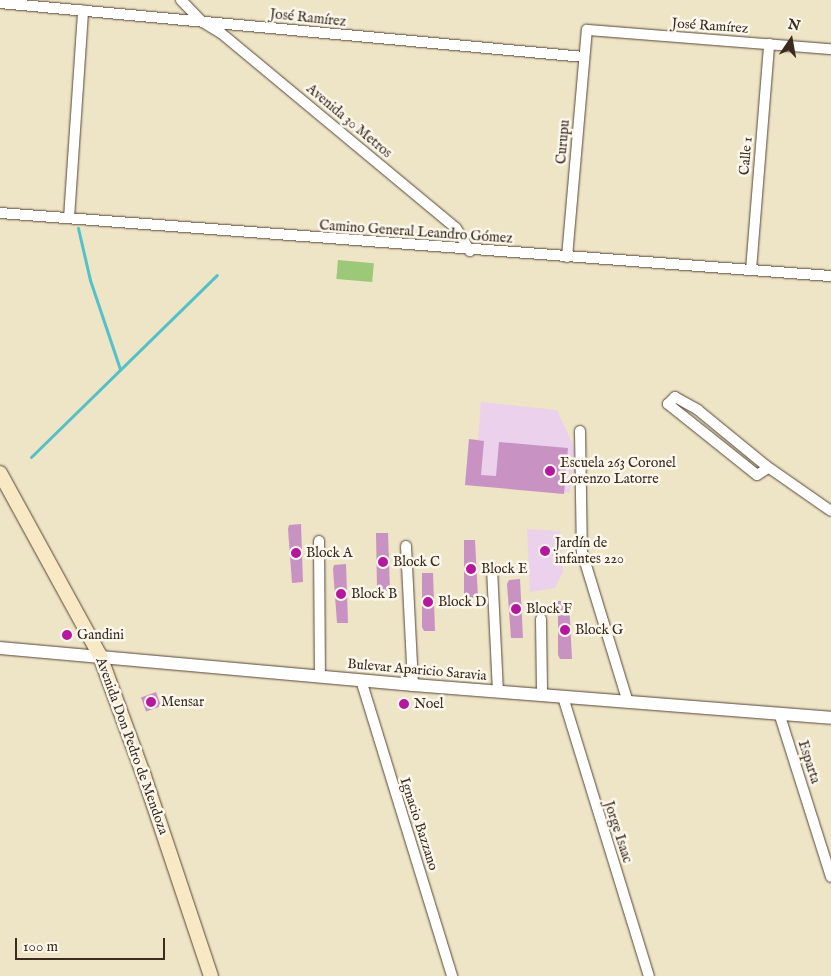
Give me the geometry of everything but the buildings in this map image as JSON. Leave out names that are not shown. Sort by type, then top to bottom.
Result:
[{"type":"main road","name":"Avenida Don Pedro de Mendoza","points":[[0,473],[100,656],[144,776],[211,976]]},
{"type":"street","points":[[181,0],[201,21]]},
{"type":"street","name":"José Ramírez","points":[[0,3],[584,57]]},
{"type":"street","points":[[69,218],[83,10]]},
{"type":"street","name":"Avenida 30 Metros","points":[[201,21],[220,33],[456,228],[470,251]]},
{"type":"street","name":"José Ramírez","points":[[587,30],[831,49]]},
{"type":"street","name":"Curupu","points":[[567,257],[587,30]]},
{"type":"street","name":"Calle 1","points":[[751,270],[769,44]]},
{"type":"street","name":"Camino General Leandro Gómez","points":[[0,213],[470,251],[831,276]]},
{"type":"street","points":[[768,468],[757,475],[668,404],[675,397],[698,410],[768,468],[831,512]]},
{"type":"street","points":[[580,431],[582,552],[628,702]]},
{"type":"street","points":[[319,541],[320,676]]},
{"type":"street","points":[[406,546],[412,685]]},
{"type":"street","points":[[492,569],[498,692]]},
{"type":"street","points":[[541,619],[542,695]]},
{"type":"street","name":"Bulevar Aparicio Saravia","points":[[0,648],[412,685],[831,718]]},
{"type":"street","name":"Ignacio Bazzano","points":[[361,680],[452,976]]},
{"type":"street","name":"Jorge Isaac","points":[[563,697],[650,976]]},
{"type":"street","name":"Esparta","points":[[779,713],[831,877]]},
{"type":"shaded area","points":[[481,402],[557,410],[574,447],[570,493],[465,485],[469,439],[478,440]]},
{"type":"shaded area","name":"Jardín de infantes 220","points":[[527,529],[560,531],[563,572],[555,588],[530,592]]},
{"type":"green space","points":[[338,260],[374,263],[372,282],[336,279]]},
{"type":"waterway","points":[[78,228],[90,280],[120,369]]},
{"type":"waterway","points":[[31,457],[217,275]]},
{"type":"place","name":"Escuela 263 Coronel Lorenzo Latorre","points":[[550,471]]},
{"type":"place","name":"Jardín de infantes 220","points":[[545,551]]},
{"type":"place","name":"Block A","points":[[296,553]]},
{"type":"place","name":"Block C","points":[[383,562]]},
{"type":"place","name":"Block E","points":[[471,569]]},
{"type":"place","name":"Block B","points":[[341,594]]},
{"type":"place","name":"Block D","points":[[428,602]]},
{"type":"place","name":"Block F","points":[[516,609]]},
{"type":"place","name":"Block G","points":[[565,630]]},
{"type":"place","name":"Gandini","points":[[67,635]]},
{"type":"place","name":"Mensar","points":[[151,702]]},
{"type":"place","name":"Noel","points":[[404,704]]}]
